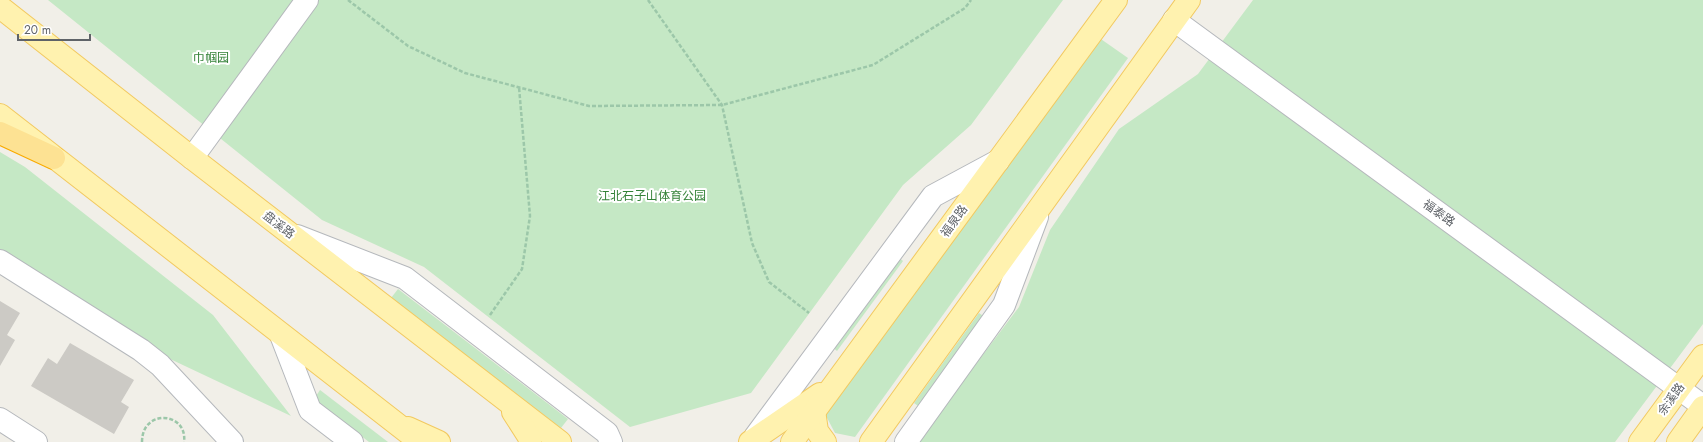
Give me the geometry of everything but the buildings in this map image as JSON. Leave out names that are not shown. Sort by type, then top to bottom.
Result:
[{"type":"highway","points":[[0,133],[54,158]]},
{"type":"main road","name":"福泉路","points":[[792,442],[1116,0]]},
{"type":"main road","points":[[871,442],[1189,0]]},
{"type":"main road","name":"盘溪路","points":[[2,5],[192,158],[560,442]]},
{"type":"main road","points":[[0,115],[420,442]]},
{"type":"main road","name":"余溪路","points":[[1640,442],[1703,356]]},
{"type":"main road","points":[[752,441],[834,384]]},
{"type":"main road","points":[[505,400],[529,437],[530,442]]},
{"type":"main road","points":[[1678,442],[1703,407]]},
{"type":"main road","points":[[814,411],[817,430],[825,442]]},
{"type":"main road","points":[[877,442],[886,421]]},
{"type":"main road","points":[[396,423],[439,442]]},
{"type":"street","points":[[192,158],[307,0]]},
{"type":"street","name":"福泰路","points":[[1174,20],[1703,407]]},
{"type":"street","points":[[752,441],[933,196],[998,161]]},
{"type":"street","points":[[906,442],[1004,305],[1041,206]]},
{"type":"street","points":[[289,232],[405,278],[607,433],[611,442]]},
{"type":"street","points":[[0,262],[141,350],[160,365],[232,442]]},
{"type":"street","points":[[281,335],[310,410],[352,442]]},
{"type":"street","points":[[0,419],[36,442]]},
{"type":"path","points":[[348,0],[408,46],[466,72],[589,106],[722,105],[873,65],[965,8],[971,0]]},
{"type":"path","points":[[648,0],[722,105],[752,243],[768,282],[809,314]]},
{"type":"path","points":[[489,317],[522,269],[530,216],[519,87]]},
{"type":"path","points":[[142,442],[142,434],[150,422],[163,418],[176,421],[184,432],[184,442]]},
{"type":"green space","name":"江北石子山体育公园","points":[[48,0],[1063,0],[971,125],[903,185],[751,393],[630,427],[424,267],[322,220]]},
{"type":"green space","points":[[1253,0],[1703,0],[1703,324],[1615,442],[917,442],[1019,307],[1050,230],[1119,129],[1198,74]]},
{"type":"green space","points":[[1098,37],[1128,58],[855,437],[835,433],[825,414]]},
{"type":"green space","points":[[0,152],[25,167],[213,315],[291,416],[168,358],[144,340],[0,249]]},
{"type":"green space","points":[[896,255],[903,261],[837,351],[830,345]]},
{"type":"green space","points":[[398,289],[568,419],[561,428],[391,298]]},
{"type":"green space","points":[[979,313],[986,318],[921,408],[914,403]]},
{"type":"green space","points":[[320,390],[388,442],[369,442],[314,399]]},
{"type":"park label","name":"巾帼园","points":[[211,58]]}]
